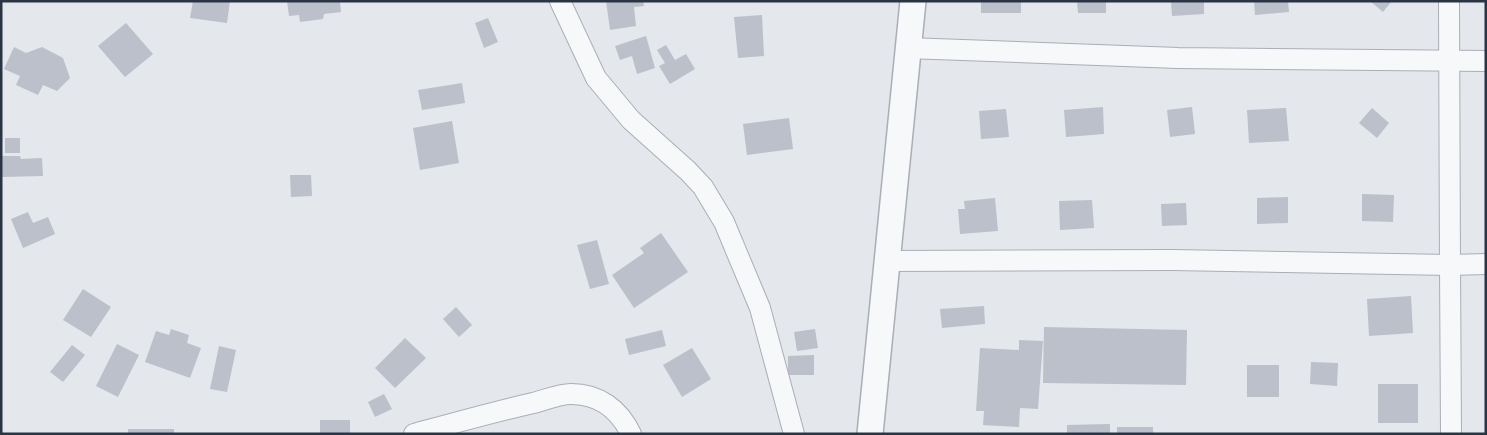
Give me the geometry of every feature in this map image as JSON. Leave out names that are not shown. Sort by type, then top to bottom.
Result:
[{"type":"street","points":[[560,1],[596,78],[631,120],[703,187],[724,222],[760,308],[794,434]]},
{"type":"street","points":[[870,434],[912,1]]},
{"type":"street","points":[[1449,1],[1452,434]]},
{"type":"street","points":[[908,48],[1178,58],[1486,61]]},
{"type":"street","points":[[887,261],[1170,260],[1450,266],[1486,264]]},
{"type":"street","points":[[414,434],[503,409],[570,394],[607,403],[625,422],[632,434]]},
{"type":"building","points":[[193,1],[230,1],[227,23],[190,18]]},
{"type":"building","points":[[287,1],[340,1],[341,12],[324,14],[323,19],[300,22],[299,15],[289,16]]},
{"type":"building","points":[[606,1],[643,1],[644,6],[634,7],[636,26],[610,30]]},
{"type":"building","points":[[981,1],[1021,1],[1021,13],[981,13]]},
{"type":"building","points":[[1077,1],[1106,1],[1106,13],[1078,13]]},
{"type":"building","points":[[1171,1],[1204,1],[1204,14],[1172,16]]},
{"type":"building","points":[[1254,1],[1288,1],[1289,12],[1255,15]]},
{"type":"building","points":[[1370,1],[1392,1],[1383,12]]},
{"type":"building","points":[[762,15],[764,56],[738,58],[734,17]]},
{"type":"building","points":[[488,18],[498,42],[484,48],[475,23]]},
{"type":"building","points":[[126,23],[153,54],[125,77],[98,46]]},
{"type":"building","points":[[646,36],[655,68],[637,74],[632,56],[620,60],[615,46]]},
{"type":"building","points":[[666,45],[675,60],[686,54],[695,69],[670,84],[659,66],[665,63],[657,50]]},
{"type":"building","points":[[14,47],[26,53],[42,47],[63,58],[70,78],[57,91],[43,85],[38,95],[16,85],[20,76],[4,69]]},
{"type":"building","points":[[462,83],[465,103],[422,110],[418,90]]},
{"type":"building","points":[[1103,107],[1104,134],[1066,137],[1064,110]]},
{"type":"building","points":[[1192,107],[1195,134],[1170,137],[1167,110]]},
{"type":"building","points":[[1286,108],[1289,141],[1249,143],[1247,110]]},
{"type":"building","points":[[1372,108],[1389,123],[1377,138],[1359,123]]},
{"type":"building","points":[[1006,109],[1009,137],[981,139],[979,111]]},
{"type":"building","points":[[789,118],[793,149],[747,155],[743,124]]},
{"type":"building","points":[[452,121],[459,163],[420,170],[413,128]]},
{"type":"building","points":[[5,138],[20,138],[20,153],[5,153]]},
{"type":"building","points":[[2,156],[20,156],[21,159],[42,158],[43,176],[2,177]]},
{"type":"building","points":[[290,175],[311,175],[312,196],[291,197]]},
{"type":"building","points":[[1362,194],[1394,195],[1393,222],[1362,221]]},
{"type":"building","points":[[1288,197],[1288,223],[1257,224],[1257,198]]},
{"type":"building","points":[[995,198],[998,231],[960,234],[958,209],[965,209],[964,201]]},
{"type":"building","points":[[1092,200],[1094,228],[1060,230],[1059,201]]},
{"type":"building","points":[[1186,203],[1187,225],[1162,226],[1161,204]]},
{"type":"building","points":[[28,212],[33,223],[48,217],[55,234],[23,248],[11,219]]},
{"type":"building","points":[[661,233],[688,272],[634,308],[612,275],[644,253],[640,248]]},
{"type":"building","points":[[597,240],[609,284],[590,289],[577,245]]},
{"type":"building","points":[[83,289],[111,307],[91,337],[63,320]]},
{"type":"building","points":[[1411,296],[1413,333],[1369,336],[1367,299]]},
{"type":"building","points":[[984,306],[985,324],[942,328],[940,309]]},
{"type":"building","points":[[456,307],[472,325],[459,337],[443,319]]},
{"type":"building","points":[[1044,327],[1187,330],[1186,385],[1043,383]]},
{"type":"building","points":[[171,329],[189,335],[187,343],[201,348],[190,378],[145,362],[156,331],[169,335]]},
{"type":"building","points":[[815,329],[818,348],[797,351],[794,332]]},
{"type":"building","points":[[662,330],[666,346],[629,355],[625,339]]},
{"type":"building","points":[[405,338],[426,358],[395,388],[375,368]]},
{"type":"building","points":[[1019,340],[1043,341],[1038,409],[1020,408],[1019,427],[983,425],[984,411],[976,411],[980,348],[1019,350]]},
{"type":"building","points":[[117,344],[139,355],[118,397],[96,386]]},
{"type":"building","points":[[72,345],[85,355],[63,382],[50,372]]},
{"type":"building","points":[[219,346],[236,350],[227,392],[210,389]]},
{"type":"building","points":[[692,348],[711,379],[682,397],[663,365]]},
{"type":"building","points":[[814,355],[814,375],[788,375],[788,356]]},
{"type":"building","points":[[1311,362],[1338,363],[1337,386],[1310,384]]},
{"type":"building","points":[[1247,365],[1279,365],[1279,397],[1247,397]]},
{"type":"building","points":[[1378,384],[1418,384],[1418,423],[1378,423]]},
{"type":"building","points":[[384,394],[392,409],[375,417],[368,402]]},
{"type":"building","points":[[320,420],[350,420],[350,434],[320,434]]},
{"type":"building","points":[[1110,424],[1110,434],[1067,434],[1067,425]]},
{"type":"building","points":[[1117,427],[1153,427],[1153,434],[1117,434]]},
{"type":"building","points":[[128,429],[174,429],[174,434],[128,434]]}]
